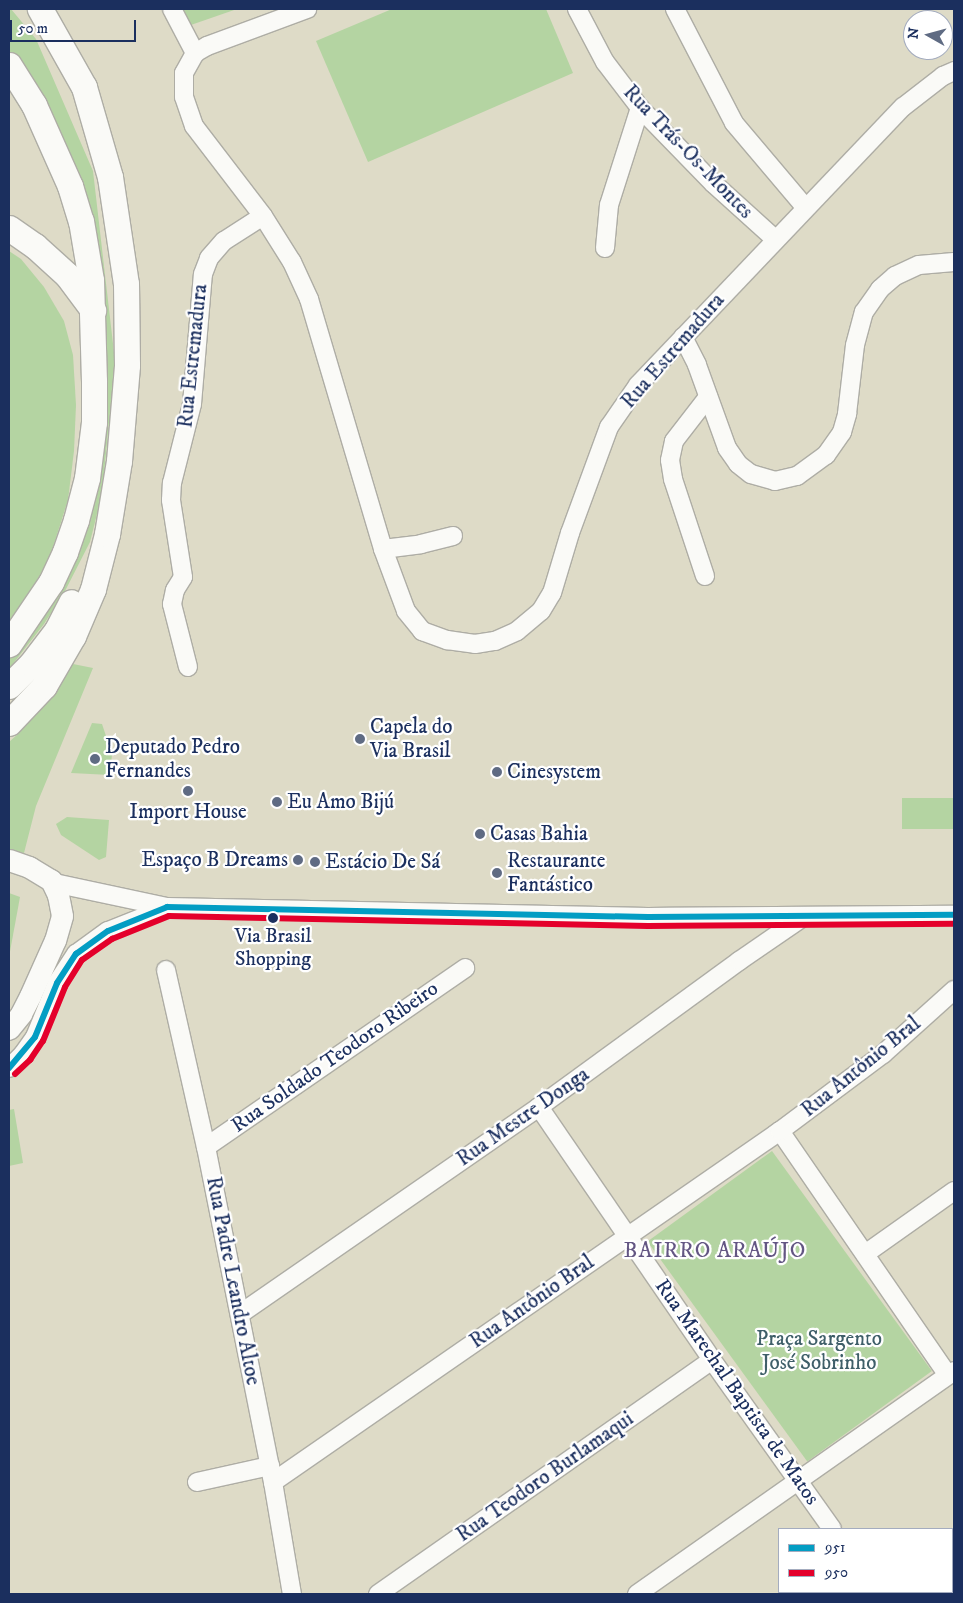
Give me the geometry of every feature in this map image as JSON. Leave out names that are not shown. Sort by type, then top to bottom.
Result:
[{"type":"highway","points":[[9,723],[44,686],[73,636],[93,589],[106,534],[119,461],[127,365],[126,284],[110,177],[84,86],[40,9]]},
{"type":"highway","points":[[9,65],[34,105],[72,195],[83,230],[93,310],[94,422],[87,478],[68,544],[54,575],[31,615],[9,644]]},
{"type":"highway","points":[[9,228],[36,246],[67,275],[93,310]]},
{"type":"highway","points":[[9,686],[31,664],[57,630],[106,534]]},
{"type":"main road","points":[[9,860],[29,867],[54,884],[61,907],[59,930],[21,1014],[9,1029]]},
{"type":"street","points":[[172,9],[201,50],[307,9]]},
{"type":"street","name":"Rua Trás-Os-Montes","points":[[577,9],[605,62],[640,108],[713,183],[774,239]]},
{"type":"street","points":[[675,9],[734,123],[805,207]]},
{"type":"street","name":"Rua Estremadura","points":[[201,50],[188,65],[183,82],[184,97],[194,126],[263,216],[292,262],[309,300],[383,549],[406,611],[422,631],[447,640],[475,644],[495,642],[517,631],[541,611],[552,593],[570,533],[609,427],[638,385],[774,239],[903,107],[943,76],[954,71]]},
{"type":"street","points":[[605,248],[609,205],[640,108]]},
{"type":"street","name":"Rua Estremadura","points":[[188,667],[172,604],[175,590],[183,577],[171,500],[174,468],[181,451],[192,404],[201,282],[209,258],[217,249],[263,216]]},
{"type":"street","points":[[683,337],[727,448],[738,464],[751,474],[775,481],[797,476],[826,455],[842,432],[847,414],[855,345],[864,312],[880,289],[895,276],[919,265],[954,262]]},
{"type":"street","points":[[705,576],[673,479],[670,460],[674,441],[708,397]]},
{"type":"street","points":[[383,549],[421,544],[452,536]]},
{"type":"street","points":[[54,884],[167,908],[604,917],[954,915]]},
{"type":"street","points":[[9,1068],[23,1054],[35,1037],[57,983],[76,954],[108,931],[130,920],[167,908]]},
{"type":"street","name":"Rua Mestre Donga","points":[[240,1314],[538,1107],[739,961],[803,917]]},
{"type":"street","name":"Rua Soldado Teodoro Ribeiro","points":[[206,1147],[465,968]]},
{"type":"street","name":"Rua Padre Leandro Altoe","points":[[166,970],[206,1147],[240,1314],[292,1594]]},
{"type":"street","name":"Rua Antônio Bral","points":[[271,1474],[780,1131],[883,1054],[954,990]]},
{"type":"street","name":"Rua Marechal Baptista de Matos","points":[[538,1107],[628,1235],[712,1360],[831,1528]]},
{"type":"street","points":[[637,1594],[951,1373],[865,1254],[780,1131]]},
{"type":"street","points":[[865,1254],[954,1191]]},
{"type":"street","name":"Rua Teodoro Burlamaqui","points":[[378,1594],[712,1360]]},
{"type":"street","points":[[197,1482],[271,1474]]},
{"type":"green space","points":[[9,9],[36,39],[93,171],[115,361],[102,494],[90,542],[65,591],[44,624],[9,669],[9,656],[78,542],[94,258],[9,53]]},
{"type":"green space","points":[[182,9],[237,9],[188,26]]},
{"type":"green space","points":[[392,9],[546,9],[573,73],[368,162],[316,41]]},
{"type":"green space","points":[[9,251],[21,259],[44,287],[64,321],[73,355],[76,405],[74,451],[68,500],[50,557],[23,605],[9,624]]},
{"type":"green space","points":[[73,664],[93,668],[36,806],[24,853],[9,850],[9,742],[18,734]]},
{"type":"green space","points":[[92,723],[102,724],[112,754],[110,775],[71,773]]},
{"type":"green space","points":[[902,798],[954,798],[954,829],[902,829]]},
{"type":"green space","points":[[67,817],[109,820],[106,857],[99,860],[61,835],[56,824]]},
{"type":"green space","points":[[9,893],[20,897],[9,957]]},
{"type":"green space","points":[[14,1109],[23,1163],[9,1166],[9,1110]]},
{"type":"green space","name":"Praça Sargento José Sobrinho","points":[[772,1151],[932,1371],[807,1462],[647,1242]]},
{"type":"transit line","name":"951","points":[[9,1068],[35,1037],[57,983],[76,954],[108,931],[167,907],[648,917],[954,915]]},
{"type":"transit line","name":"950","points":[[15,1074],[30,1060],[43,1041],[65,987],[82,960],[112,939],[169,916],[648,926],[954,924]]},
{"type":"place","name":"Capela do Via Brasil","points":[[360,739]]},
{"type":"place","name":"Deputado Pedro Fernandes","points":[[95,759]]},
{"type":"place","name":"Cinesystem","points":[[497,772]]},
{"type":"place","name":"Import House","points":[[188,791]]},
{"type":"place","name":"Eu Amo Bijú","points":[[277,802]]},
{"type":"place","name":"Casas Bahia","points":[[480,834]]},
{"type":"place","name":"Espaço B Dreams","points":[[298,860]]},
{"type":"place","name":"Estácio De Sá","points":[[315,862]]},
{"type":"place","name":"Restaurante Fantástico","points":[[497,873]]},
{"type":"place","name":"Via Brasil Shopping","points":[[273,918]]},
{"type":"district","name":"BAIRRO ARAÚJO","points":[[715,1251]]}]
